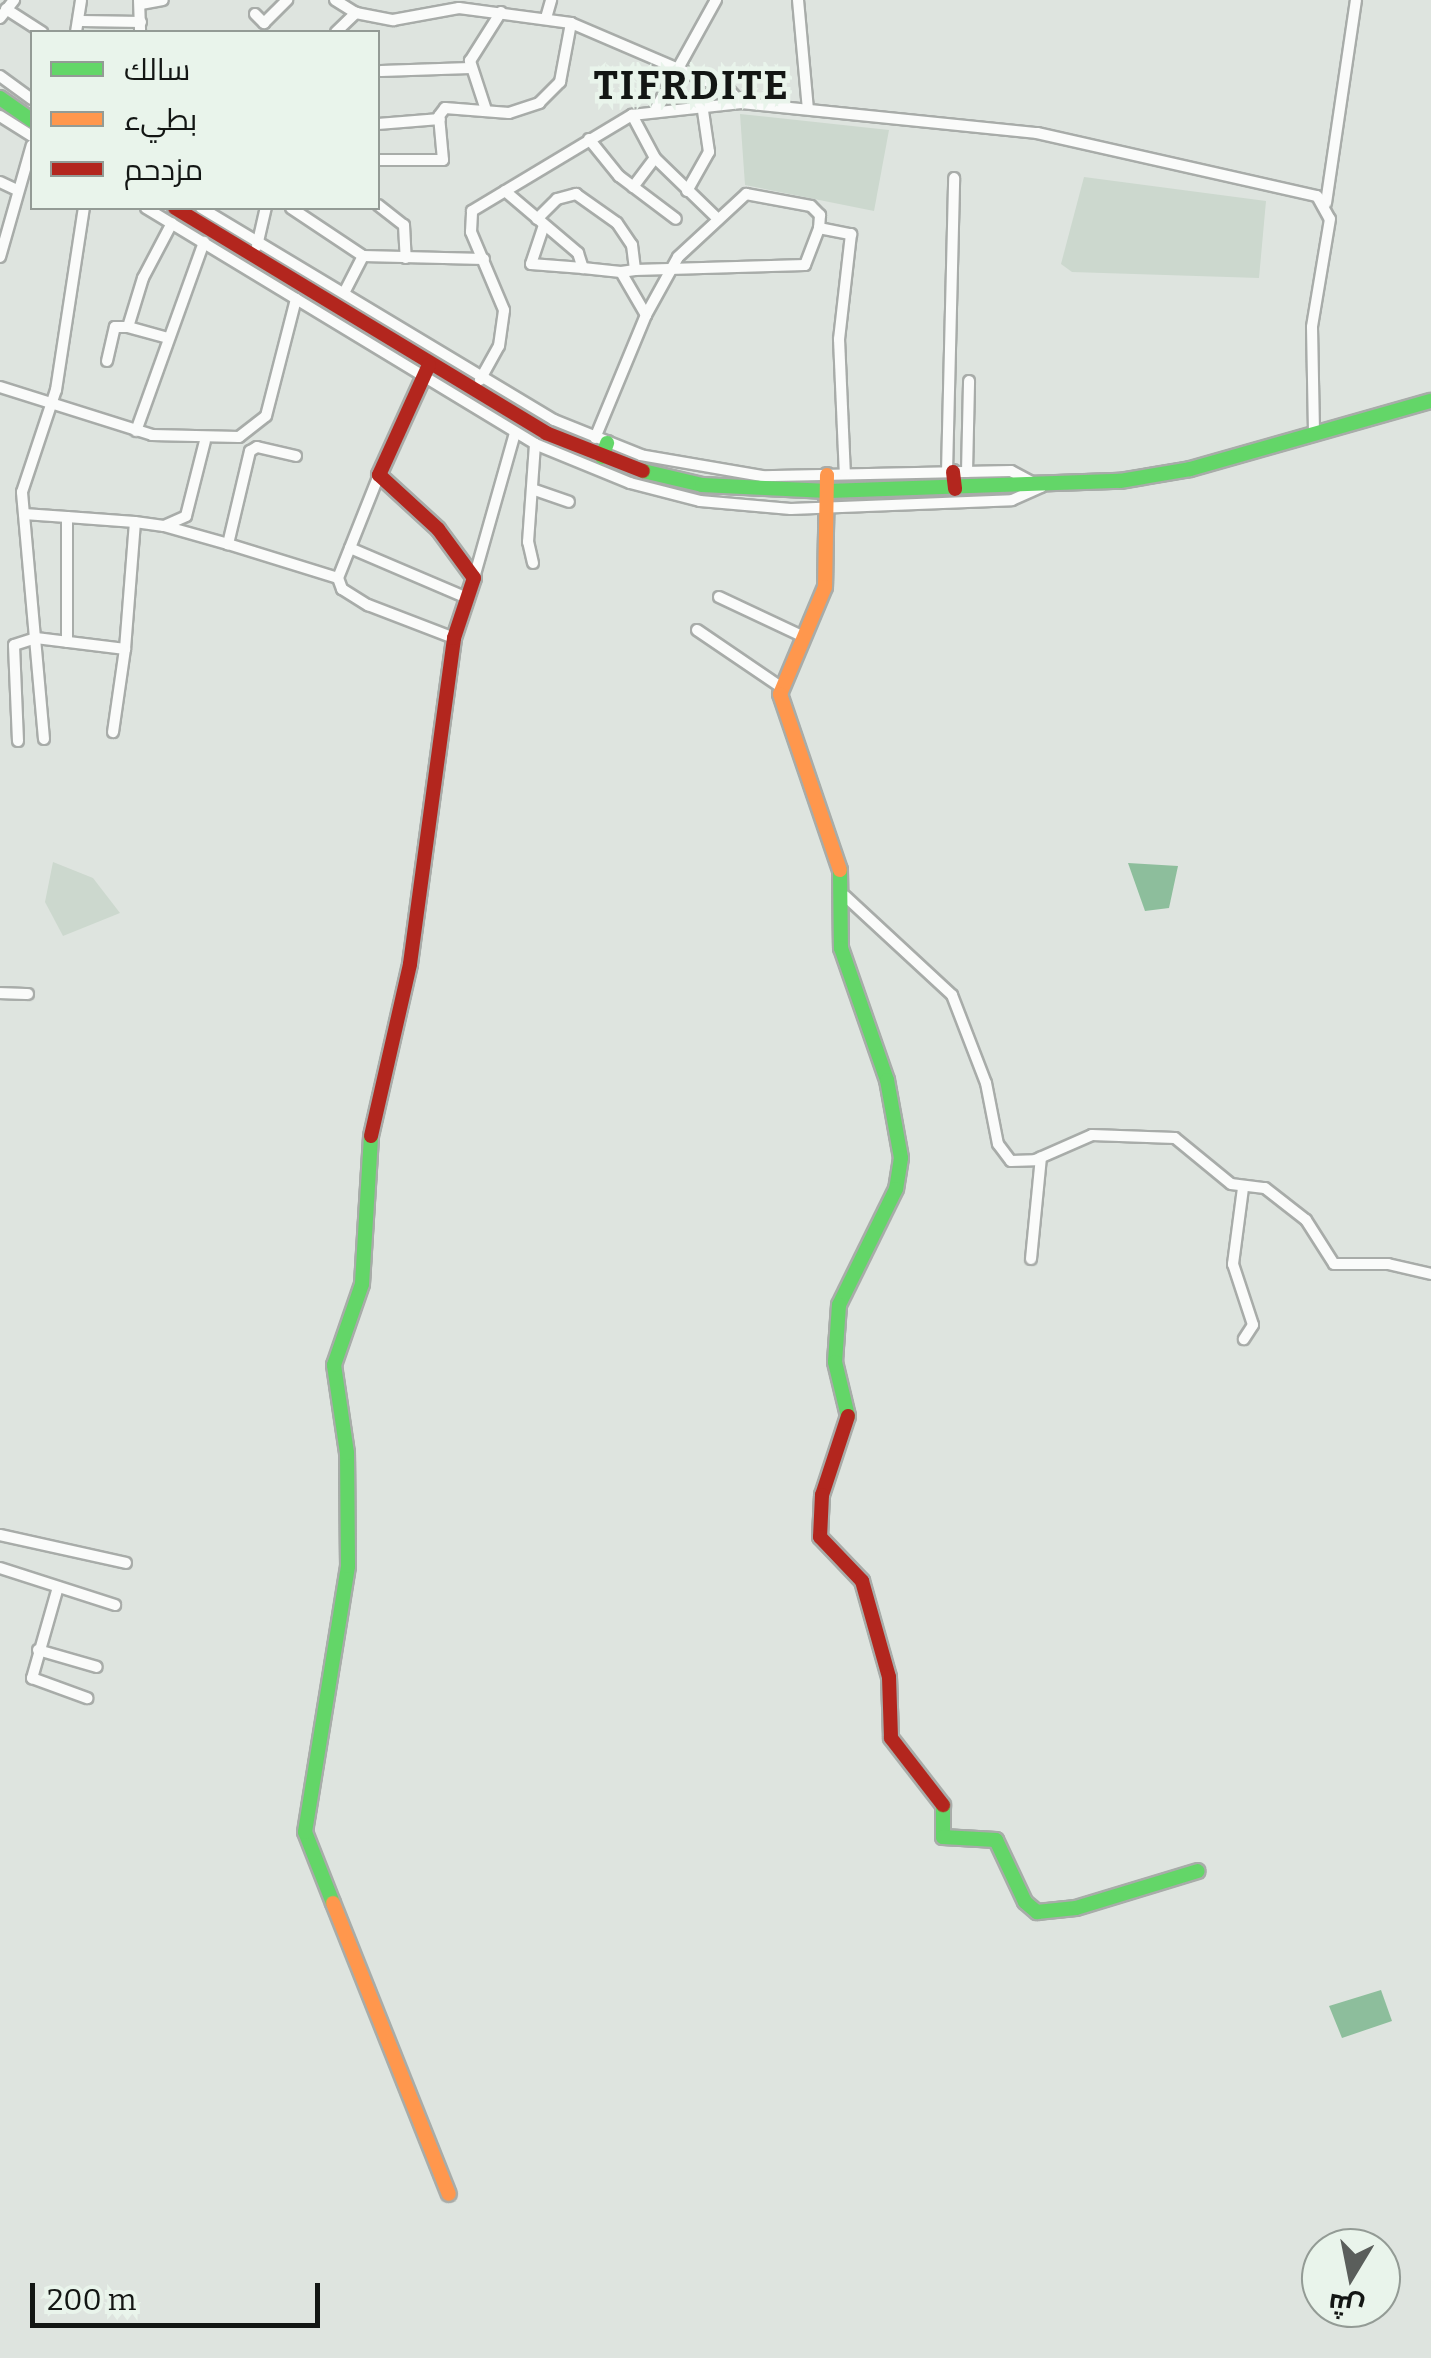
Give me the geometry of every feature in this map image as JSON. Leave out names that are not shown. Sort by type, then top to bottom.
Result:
[{"type":"street","points":[[77,30],[82,21],[80,0]]},
{"type":"street","points":[[82,21],[140,27],[140,2],[162,0]]},
{"type":"street","points":[[256,14],[264,23],[288,0]]},
{"type":"street","points":[[546,18],[550,0]]},
{"type":"street","points":[[655,110],[716,0]]},
{"type":"street","points":[[798,0],[808,110]]},
{"type":"street","points":[[1314,430],[1312,327],[1329,229],[1326,203],[1356,0]]},
{"type":"street","points":[[339,1],[352,22],[405,20],[469,4],[571,23],[730,91],[740,102]]},
{"type":"street","points":[[7,9],[39,30]]},
{"type":"street","points":[[470,68],[501,12]]},
{"type":"street","points":[[380,160],[444,160],[440,119],[447,108],[519,112],[549,96],[562,73],[571,23]]},
{"type":"street","points":[[381,71],[470,68]]},
{"type":"street","points":[[470,68],[482,84],[486,110]]},
{"type":"street","points":[[0,76],[30,98]]},
{"type":"street","points":[[0,98],[30,119]]},
{"type":"street","points":[[473,391],[499,346],[504,310],[470,213],[632,115],[740,102],[1037,134],[1295,187],[1326,203]]},
{"type":"street","points":[[687,190],[709,152],[702,104]]},
{"type":"street","points":[[632,115],[654,158],[718,219]]},
{"type":"street","points":[[0,116],[30,135]]},
{"type":"street","points":[[380,124],[440,119]]},
{"type":"street","points":[[589,140],[633,186],[676,219]]},
{"type":"street","points":[[0,257],[15,189],[30,150]]},
{"type":"street","points":[[633,186],[654,158]]},
{"type":"street","points":[[954,178],[956,472]]},
{"type":"street","points":[[0,182],[15,189]]},
{"type":"street","points":[[505,190],[578,253],[582,268]]},
{"type":"street","points":[[603,454],[646,316],[668,271],[718,219],[754,192],[816,208],[818,228],[805,265],[668,271],[635,270],[622,272],[533,266],[540,222],[568,194],[588,200],[630,239],[635,270]]},
{"type":"street","points":[[380,207],[404,225],[406,258]]},
{"type":"street","points":[[44,739],[22,492],[52,408],[84,210]]},
{"type":"street","points":[[204,210],[256,249],[317,303],[426,370],[603,454],[658,475],[730,488],[828,491],[1041,487],[1190,468],[1314,430],[1431,401]]},
{"type":"street","points":[[256,249],[266,210]]},
{"type":"street","points":[[297,210],[363,256],[484,259]]},
{"type":"street","points":[[128,327],[143,278],[173,215],[296,300],[317,303]]},
{"type":"street","points":[[818,228],[852,237],[839,339],[845,474]]},
{"type":"street","points":[[207,236],[256,249],[344,293],[473,391],[516,433],[535,444],[702,470],[827,475],[1011,471],[1041,487]]},
{"type":"street","points":[[136,431],[207,236]]},
{"type":"street","points":[[344,293],[363,256]]},
{"type":"street","points":[[622,272],[646,316]]},
{"type":"street","points":[[0,386],[52,408],[136,431],[205,441],[240,437],[260,426],[296,300]]},
{"type":"street","points":[[107,361],[115,327],[168,338]]},
{"type":"street","points":[[426,370],[338,578],[342,589],[368,605],[454,638]]},
{"type":"street","points":[[954,489],[969,382]]},
{"type":"street","points":[[449,2194],[305,1832],[348,1566],[347,1454],[334,1364],[362,1284],[368,1239],[363,1173],[410,964],[454,638],[516,433]]},
{"type":"street","points":[[164,526],[189,512],[205,441]]},
{"type":"street","points":[[534,563],[535,444]]},
{"type":"street","points":[[228,544],[250,451],[257,446],[296,456]]},
{"type":"street","points":[[603,454],[654,491],[745,506],[829,508],[1012,500],[1041,487]]},
{"type":"street","points":[[379,475],[438,529],[474,578]]},
{"type":"street","points":[[654,491],[658,475]]},
{"type":"street","points":[[781,687],[825,587],[827,475]]},
{"type":"street","points":[[532,489],[568,502]]},
{"type":"street","points":[[24,514],[164,526],[338,578]]},
{"type":"street","points":[[67,517],[67,642]]},
{"type":"street","points":[[113,732],[125,650],[134,522]]},
{"type":"street","points":[[350,548],[466,598]]},
{"type":"street","points":[[719,597],[804,637]]},
{"type":"street","points":[[698,630],[781,687],[845,896],[842,948],[887,1080],[901,1158],[896,1189],[839,1305],[836,1362],[848,1414],[818,1527],[823,1541],[862,1581],[890,1677],[891,1738],[943,1804],[941,1835],[996,1840],[1033,1911],[1076,1908],[1198,1871]]},
{"type":"street","points":[[18,740],[14,645],[36,638],[125,650]]},
{"type":"street","points":[[845,896],[887,930],[922,974],[952,995],[986,1083],[1002,1151],[1018,1162],[1041,1157],[1092,1135],[1175,1138],[1243,1188],[1265,1188],[1310,1224],[1334,1264],[1388,1264],[1431,1274]]},
{"type":"street","points":[[0,993],[28,994]]},
{"type":"street","points":[[1031,1259],[1041,1157]]},
{"type":"street","points":[[1243,1188],[1233,1264],[1252,1325],[1244,1340]]},
{"type":"street","points":[[0,1534],[126,1563]]},
{"type":"street","points":[[0,1568],[115,1605]]},
{"type":"street","points":[[58,1587],[32,1678],[87,1698]]},
{"type":"street","points":[[38,1650],[97,1667]]},
{"type":"shaded area","points":[[740,114],[889,130],[874,211],[745,185]]},
{"type":"shaded area","points":[[1084,177],[1266,201],[1259,278],[1072,272],[1061,264]]},
{"type":"shaded area","points":[[53,862],[93,878],[120,913],[63,936],[45,902]]},
{"type":"shaded area","points":[[1128,863],[1178,866],[1169,908],[1145,911]]},
{"type":"shaded area","points":[[1381,1990],[1392,2021],[1342,2038],[1329,2006]]},
{"type":"traffic: fast","points":[[0,98],[30,119]]},
{"type":"traffic: fast","points":[[643,471],[702,485],[828,491],[1120,481],[1190,469],[1431,401]]},
{"type":"traffic: fast","points":[[602,457],[607,443]]},
{"type":"traffic: fast","points":[[840,870],[841,948],[887,1080],[901,1158],[896,1189],[839,1305],[835,1362],[848,1416]]},
{"type":"traffic: fast","points":[[333,1903],[305,1832],[348,1566],[347,1453],[334,1365],[362,1284],[371,1136]]},
{"type":"traffic: fast","points":[[943,1805],[943,1837],[996,1840],[1025,1902],[1037,1912],[1076,1908],[1198,1871]]},
{"type":"traffic: slow","points":[[827,475],[825,587],[780,694],[840,870]]},
{"type":"traffic: slow","points":[[333,1903],[449,2194]]},
{"type":"traffic: jam","points":[[178,210],[546,433],[643,471]]},
{"type":"traffic: jam","points":[[371,1136],[410,964],[454,638],[474,578],[438,529],[379,475],[429,365]]},
{"type":"traffic: jam","points":[[953,472],[955,489]]},
{"type":"traffic: jam","points":[[848,1416],[822,1495],[820,1537],[862,1581],[889,1677],[891,1738],[943,1805]]},
{"type":"district","name":"TIFRDITE","points":[[692,86]]}]
